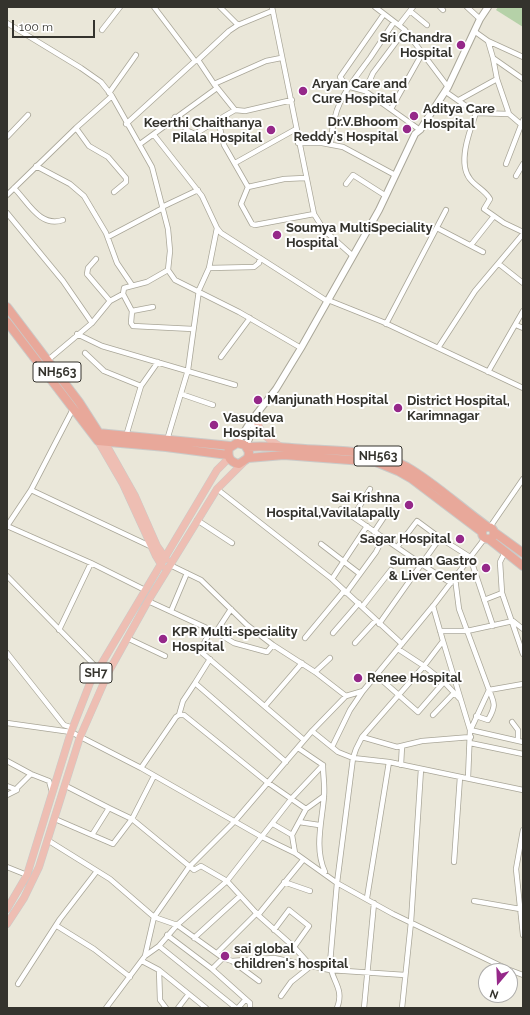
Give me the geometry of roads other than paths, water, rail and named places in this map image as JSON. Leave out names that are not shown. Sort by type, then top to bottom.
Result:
[{"type":"highway","name":"NH563","points":[[7,307],[48,360],[101,441],[228,457],[235,463],[284,456],[352,459],[387,466],[412,479],[488,533],[523,553]]},
{"type":"highway","name":"NH563","points":[[7,322],[74,409],[96,433],[167,440],[234,444],[247,447],[281,447],[355,452],[387,459],[406,467],[420,476],[488,533],[505,552],[523,566]]},
{"type":"highway","points":[[228,457],[234,444]]},
{"type":"highway","points":[[245,461],[249,452],[247,447]]},
{"type":"main road","points":[[257,420],[258,426],[263,434],[281,447]]},
{"type":"main road","points":[[101,441],[123,484],[160,564],[169,567]]},
{"type":"main road","points":[[101,441],[135,496],[169,567]]},
{"type":"main road","name":"SH7","points":[[7,909],[27,875],[72,730],[98,669],[164,556],[217,470],[228,457]]},
{"type":"main road","name":"SH7","points":[[7,924],[24,898],[49,841],[80,737],[99,689],[148,601],[217,488],[245,461]]},
{"type":"street","points":[[102,30],[120,7]]},
{"type":"street","points":[[154,7],[235,110]]},
{"type":"street","points":[[220,7],[238,25]]},
{"type":"street","points":[[376,7],[383,11],[405,30],[423,52],[447,90],[470,110],[476,113],[509,114],[522,123],[506,164]]},
{"type":"street","points":[[468,7],[480,19]]},
{"type":"street","points":[[234,444],[276,389],[301,348],[354,256],[386,196],[415,134],[420,130],[447,90],[474,31],[488,7]]},
{"type":"street","points":[[126,124],[229,31],[238,25],[272,9],[281,58],[292,100],[305,178],[314,214],[324,230],[354,256]]},
{"type":"street","points":[[398,25],[412,9],[427,25]]},
{"type":"street","points":[[383,11],[340,77],[347,86],[365,91],[420,130]]},
{"type":"street","points":[[331,143],[334,116],[347,86],[370,57],[394,22]]},
{"type":"street","points":[[7,23],[81,68],[101,82],[110,95],[126,124],[140,144],[152,167],[163,208],[170,251],[168,270],[175,280],[199,290],[301,348]]},
{"type":"street","points":[[365,91],[374,73],[405,30]]},
{"type":"street","points":[[474,31],[488,41],[523,57]]},
{"type":"street","points":[[488,41],[497,79],[509,114]]},
{"type":"street","points":[[391,109],[423,52]]},
{"type":"street","points":[[7,195],[110,95],[136,55]]},
{"type":"street","points":[[140,144],[154,135],[174,117],[216,86],[266,61],[281,58]]},
{"type":"street","points":[[493,58],[523,79]]},
{"type":"street","points":[[459,100],[497,79]]},
{"type":"street","points":[[174,117],[188,131],[195,134],[235,110],[246,111],[292,100]]},
{"type":"street","points":[[438,348],[475,291],[499,264],[523,233],[504,223],[484,209],[490,198],[469,178],[465,166],[468,135],[476,113]]},
{"type":"street","points":[[7,137],[28,115]]},
{"type":"street","points":[[218,120],[224,145],[248,187]]},
{"type":"street","points":[[76,128],[89,146],[108,157],[126,178],[126,182],[114,192]]},
{"type":"street","points":[[235,163],[296,129]]},
{"type":"street","points":[[154,135],[198,190],[221,233],[328,301],[386,324],[523,388]]},
{"type":"street","points":[[298,143],[331,143],[343,147],[395,175]]},
{"type":"street","points":[[516,176],[523,164]]},
{"type":"street","points":[[36,166],[70,184],[84,196],[108,237],[117,263],[132,285]]},
{"type":"street","points":[[346,184],[353,175],[386,196]]},
{"type":"street","points":[[248,187],[284,179],[305,178]]},
{"type":"street","points":[[248,187],[241,204],[248,218],[255,225],[314,214]]},
{"type":"street","points":[[14,188],[38,216],[52,223],[63,220]]},
{"type":"street","points":[[108,237],[198,190]]},
{"type":"street","points":[[386,324],[446,210]]},
{"type":"street","points":[[7,213],[63,281],[92,323]]},
{"type":"street","points":[[471,245],[494,216]]},
{"type":"street","points":[[167,440],[188,370],[199,290],[209,268],[217,228]]},
{"type":"street","points":[[437,228],[483,252]]},
{"type":"street","points":[[209,268],[254,267],[259,264],[260,258]]},
{"type":"street","points":[[96,259],[88,268],[87,274],[110,301]]},
{"type":"street","points":[[499,264],[523,283]]},
{"type":"street","points":[[168,270],[147,282],[124,288],[123,294],[132,311],[131,323],[135,326],[193,329]]},
{"type":"street","points":[[48,360],[77,334],[92,323],[110,301],[123,294]]},
{"type":"street","points":[[132,311],[153,307]]},
{"type":"street","points":[[488,372],[516,325],[517,319],[523,311]]},
{"type":"street","points":[[221,357],[250,318]]},
{"type":"street","points":[[516,325],[523,328]]},
{"type":"street","points":[[77,334],[102,346],[235,385]]},
{"type":"street","points":[[85,353],[104,372],[141,386]]},
{"type":"street","points":[[126,436],[141,386],[158,362]]},
{"type":"street","points":[[181,394],[213,405]]},
{"type":"street","points":[[74,409],[31,490],[7,526],[91,563],[145,590]]},
{"type":"street","points":[[247,447],[260,411]]},
{"type":"street","points":[[332,747],[350,710],[363,691],[455,578],[488,533],[523,479]]},
{"type":"street","points":[[217,488],[332,579],[402,644]]},
{"type":"street","points":[[353,517],[370,489]]},
{"type":"street","points":[[31,490],[152,547]]},
{"type":"street","points":[[374,532],[390,508]]},
{"type":"street","points":[[341,509],[383,538],[398,546],[421,565],[451,583]]},
{"type":"street","points":[[197,520],[232,543]]},
{"type":"street","points":[[398,546],[417,521],[470,557],[493,626]]},
{"type":"street","points":[[332,579],[367,526]]},
{"type":"street","points":[[305,638],[360,574],[383,538]]},
{"type":"street","points":[[355,643],[378,622],[440,538]]},
{"type":"street","points":[[321,544],[360,574]]},
{"type":"street","points":[[505,552],[500,562],[502,593],[513,621],[523,654]]},
{"type":"street","points":[[60,630],[91,563]]},
{"type":"street","points":[[169,567],[187,573],[201,580],[247,625],[273,645],[315,672],[346,696]]},
{"type":"street","points":[[332,633],[360,605],[391,570]]},
{"type":"street","points":[[171,611],[187,573]]},
{"type":"street","points":[[7,576],[98,669]]},
{"type":"street","points":[[455,578],[459,609],[494,702],[494,709],[488,720],[476,716]]},
{"type":"street","points":[[484,600],[502,593]]},
{"type":"street","points":[[148,601],[214,631],[234,643],[266,652],[273,645]]},
{"type":"street","points":[[433,606],[470,730],[471,737],[468,778]]},
{"type":"street","points":[[231,609],[200,651],[304,740]]},
{"type":"street","points":[[440,631],[467,631],[513,621]]},
{"type":"street","points":[[513,621],[523,629]]},
{"type":"street","points":[[127,638],[165,656]]},
{"type":"street","points":[[337,1008],[340,996],[338,984],[330,970],[337,883],[353,758],[362,737],[424,666],[443,640]]},
{"type":"street","points":[[398,649],[424,666],[444,682],[460,699]]},
{"type":"street","points":[[7,653],[64,725],[80,737],[141,768],[262,838],[294,853],[325,873],[337,883],[374,903],[507,969],[523,975]]},
{"type":"street","points":[[315,672],[330,658]]},
{"type":"street","points":[[141,768],[176,717],[179,715],[183,701],[210,659]]},
{"type":"street","points":[[265,706],[302,663]]},
{"type":"street","points":[[376,675],[398,696],[418,712],[444,682]]},
{"type":"street","points":[[195,683],[286,762]]},
{"type":"street","points":[[489,690],[523,684]]},
{"type":"street","points":[[470,730],[489,690]]},
{"type":"street","points":[[143,959],[154,917],[189,867],[235,821],[304,740],[346,696],[363,691]]},
{"type":"street","points":[[433,715],[454,693]]},
{"type":"street","points":[[179,715],[184,715],[194,722],[267,782],[306,809]]},
{"type":"street","points":[[470,730],[520,741],[518,730],[512,722]]},
{"type":"street","points":[[7,723],[72,730]]},
{"type":"street","points":[[312,731],[332,747],[353,758],[401,764],[523,790]]},
{"type":"street","points":[[362,737],[398,747],[422,741],[471,737]]},
{"type":"street","points":[[470,743],[523,754]]},
{"type":"street","points":[[401,764],[402,746]]},
{"type":"street","points":[[298,748],[323,766]]},
{"type":"street","points":[[7,761],[31,774],[49,781],[53,794]]},
{"type":"street","points":[[367,898],[389,762]]},
{"type":"street","points":[[323,766],[324,796],[319,825],[321,864],[325,873]]},
{"type":"street","points":[[106,1008],[143,959],[159,946],[167,935],[227,881],[292,798],[323,766]]},
{"type":"street","points":[[402,1008],[411,922],[421,769]]},
{"type":"street","points":[[7,795],[17,790],[17,788],[31,774]]},
{"type":"street","points":[[55,819],[113,844],[132,819],[154,776]]},
{"type":"street","points":[[454,862],[460,777]]},
{"type":"street","points":[[7,786],[17,790]]},
{"type":"street","points":[[66,786],[132,819],[194,870],[201,866],[227,881],[257,914],[294,947],[311,966]]},
{"type":"street","points":[[294,853],[292,835],[306,809],[324,796]]},
{"type":"street","points":[[92,835],[109,808]]},
{"type":"street","points":[[299,822],[319,825]]},
{"type":"street","points":[[273,824],[292,835]]},
{"type":"street","points":[[523,830],[521,857],[516,869],[523,935]]},
{"type":"street","points":[[49,841],[110,879],[154,917],[177,926],[223,958],[232,961],[259,980]]},
{"type":"street","points":[[217,953],[257,914],[303,860]]},
{"type":"street","points":[[7,867],[27,875]]},
{"type":"street","points":[[18,984],[57,926],[97,871]]},
{"type":"street","points":[[284,882],[310,891]]},
{"type":"street","points":[[194,938],[240,896]]},
{"type":"street","points":[[474,902],[521,912]]},
{"type":"street","points":[[364,1008],[366,972],[374,903]]},
{"type":"street","points":[[274,930],[288,910],[309,926],[294,947]]},
{"type":"street","points":[[57,926],[94,949],[130,976]]},
{"type":"street","points":[[167,935],[212,969],[250,1004],[250,1008]]},
{"type":"street","points":[[159,946],[237,1008],[245,1000]]},
{"type":"street","points":[[212,969],[223,958]]},
{"type":"street","points":[[232,961],[274,958],[330,970],[405,975]]},
{"type":"street","points":[[143,959],[206,1008]]},
{"type":"street","points":[[281,996],[291,982],[311,966]]},
{"type":"street","points":[[159,970],[160,1000],[166,1008]]},
{"type":"street","points":[[178,1008],[188,995]]},
{"type":"place","name":"Sri Chandra Hospital","points":[[461,45]]},
{"type":"place","name":"Aryan Care and Cure Hospital","points":[[303,91]]},
{"type":"place","name":"Aditya Care Hospital","points":[[414,116]]},
{"type":"place","name":"Dr.V.Bhoom Reddy's Hospital","points":[[407,129]]},
{"type":"place","name":"Keerthi Chaithanya Pilala Hospital","points":[[271,130]]},
{"type":"place","name":"Soumya MultiSpeciality Hospital","points":[[277,235]]},
{"type":"place","name":"Manjunath Hospital","points":[[258,400]]},
{"type":"place","name":"District Hospital, Karimnagar","points":[[398,408]]},
{"type":"place","name":"Vasudeva Hospital","points":[[214,425]]},
{"type":"place","name":"Sai Krishna Hospital,Vavilalapally","points":[[409,505]]},
{"type":"place","name":"Sagar Hospital","points":[[460,539]]},
{"type":"place","name":"Suman Gastro & Liver Center","points":[[486,568]]},
{"type":"place","name":"KPR Multi-speciality Hospital","points":[[163,639]]},
{"type":"place","name":"Renee Hospital","points":[[358,678]]},
{"type":"place","name":"sai global children's hospital","points":[[225,956]]}]
